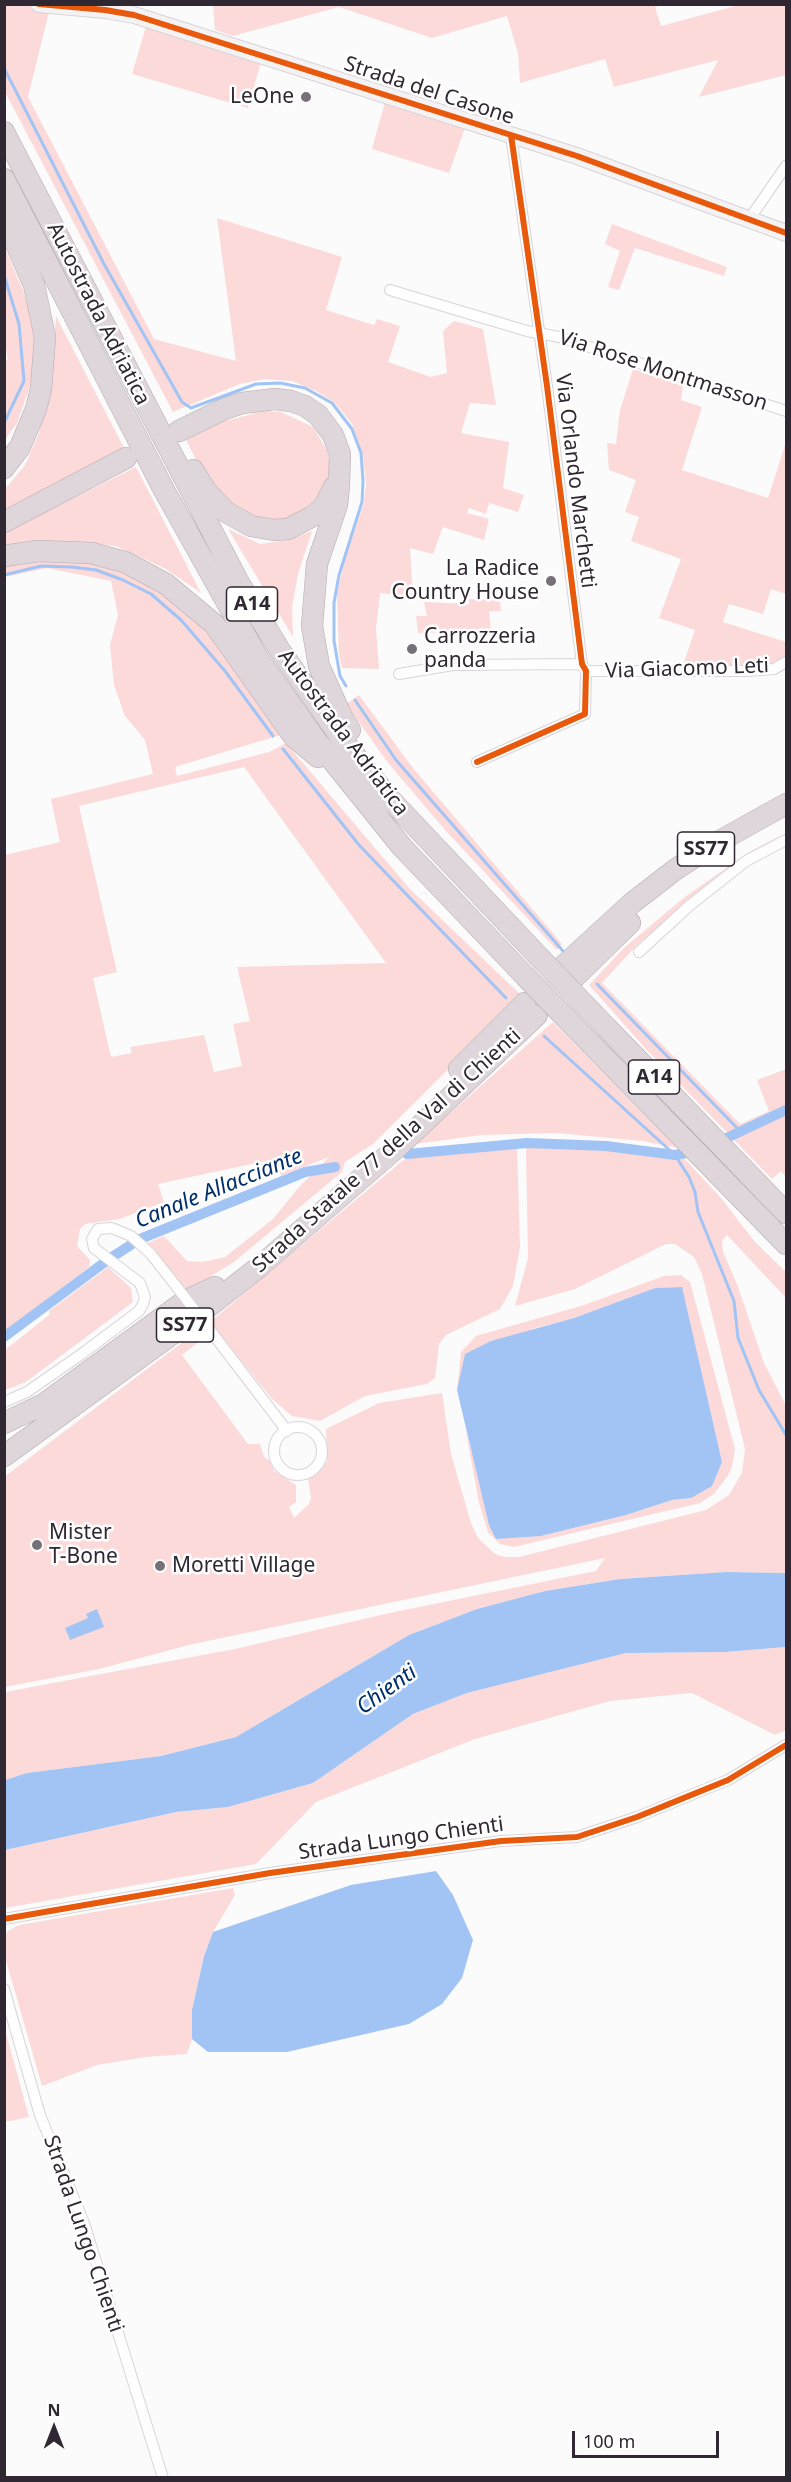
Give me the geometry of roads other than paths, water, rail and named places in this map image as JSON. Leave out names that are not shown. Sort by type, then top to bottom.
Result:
[{"type":"highway","name":"Autostrada Adriatica","points":[[4,132],[239,583],[279,649],[344,742],[433,848],[786,1213]]},
{"type":"highway","name":"Autostrada Adriatica","points":[[4,180],[223,599],[290,706],[402,848],[786,1244]]},
{"type":"highway","points":[[4,216],[34,285],[45,337],[41,389],[36,410],[20,447],[4,468]]},
{"type":"highway","points":[[109,335],[152,393],[206,491],[226,512],[237,519],[251,526],[274,530],[301,524],[325,505],[332,494],[341,467]]},
{"type":"highway","points":[[180,431],[224,409],[242,403],[274,399],[291,401],[318,415],[327,425],[337,444],[341,467],[337,505],[317,564],[313,587],[312,626],[316,655],[342,717],[409,803],[433,848]]},
{"type":"highway","points":[[4,522],[126,458]]},
{"type":"highway","points":[[4,556],[38,550],[91,553],[124,562],[166,584],[214,624],[294,737],[350,784]]},
{"type":"highway","name":"SS77","points":[[786,804],[716,843],[676,869],[632,903],[567,974],[680,881],[721,854],[786,817]]},
{"type":"highway","name":"Strada Statale 77 della Val di Chienti","points":[[7,1452],[198,1315],[351,1181],[531,1009]]},
{"type":"highway","name":"Strada Statale 77 della Val di Chienti","points":[[7,1452],[351,1181]]},
{"type":"highway","points":[[4,1424],[44,1404],[185,1301],[215,1287]]},
{"type":"street","name":"Strada del Casone","points":[[47,5],[107,7],[134,15],[510,135],[750,218],[786,233]]},
{"type":"street","name":"Via Orlando Marchetti","points":[[477,762],[585,714],[584,668],[510,135]]},
{"type":"street","points":[[750,218],[786,166]]},
{"type":"street","name":"Via Rose Montmasson","points":[[390,290],[559,337],[786,411]]},
{"type":"street","name":"Via Giacomo Leti","points":[[399,674],[453,665],[747,671],[774,669],[786,662]]},
{"type":"street","points":[[639,952],[689,906],[746,861],[786,840]]},
{"type":"street","points":[[4,1402],[27,1392],[139,1311],[143,1304],[143,1290],[135,1278],[93,1246],[92,1239],[96,1231],[112,1228],[131,1236],[143,1245],[287,1431]]},
{"type":"street","points":[[307,1429],[318,1438],[322,1453],[321,1460],[311,1472],[296,1475],[279,1464],[276,1445],[287,1431],[307,1429]]},
{"type":"street","name":"Strada Lungo Chienti","points":[[4,1919],[270,1873],[501,1841],[577,1837],[637,1817],[728,1780],[786,1745]]},
{"type":"street","name":"Strada Lungo Chienti","points":[[4,1989],[40,2115],[84,2223],[163,2478]]},
{"type":"water","points":[[682,1287],[722,1462],[712,1486],[691,1498],[672,1500],[626,1515],[541,1536],[496,1539],[489,1525],[457,1390],[465,1354],[491,1341],[574,1318],[655,1288]]},
{"type":"water","name":"Chienti","points":[[726,1572],[786,1573],[786,1647],[725,1652],[626,1653],[467,1693],[413,1714],[313,1783],[228,1807],[176,1812],[5,1850],[5,1780],[27,1773],[161,1756],[236,1737],[409,1635],[477,1609],[545,1591],[620,1579]]},
{"type":"water","points":[[97,1609],[104,1627],[70,1640],[65,1628],[88,1618],[86,1614]]},
{"type":"water","points":[[436,1871],[453,1895],[473,1940],[462,1978],[442,2004],[409,2024],[287,2052],[208,2052],[192,2039],[192,2010],[204,1956],[213,1932],[351,1885]]},
{"type":"waterway","points":[[4,68],[104,264],[182,402],[191,408],[256,384],[280,383],[305,388],[332,403],[352,429],[361,453],[362,502],[339,575],[334,603],[334,641],[340,676],[346,686]]},
{"type":"waterway","points":[[4,275],[19,324],[24,381],[4,423]]},
{"type":"waterway","points":[[4,575],[41,566],[96,570],[151,594],[181,620],[225,671],[273,736]]},
{"type":"waterway","points":[[355,700],[396,760],[563,951]]},
{"type":"waterway","points":[[283,749],[359,845],[506,998]]},
{"type":"waterway","points":[[597,984],[741,1132]]},
{"type":"waterway","points":[[544,1036],[675,1155],[689,1177],[695,1192],[698,1212],[734,1301],[738,1338],[759,1390],[786,1435]]},
{"type":"waterway","name":"Canale Allacciante","points":[[716,1143],[786,1110]]},
{"type":"waterway","name":"Canale Allacciante","points":[[407,1154],[527,1143],[606,1146],[675,1155],[696,1151]]},
{"type":"waterway","name":"Canale Allacciante","points":[[4,1337],[109,1259],[140,1239],[305,1172],[335,1167]]},
{"type":"place","name":"LeOne","points":[[306,97]]},
{"type":"place","name":"La Radice Country House","points":[[551,581]]},
{"type":"place","name":"Carrozzeria panda","points":[[412,649]]},
{"type":"place","name":"Mister T-Bone","points":[[37,1545]]},
{"type":"place","name":"Moretti Village","points":[[160,1566]]}]
